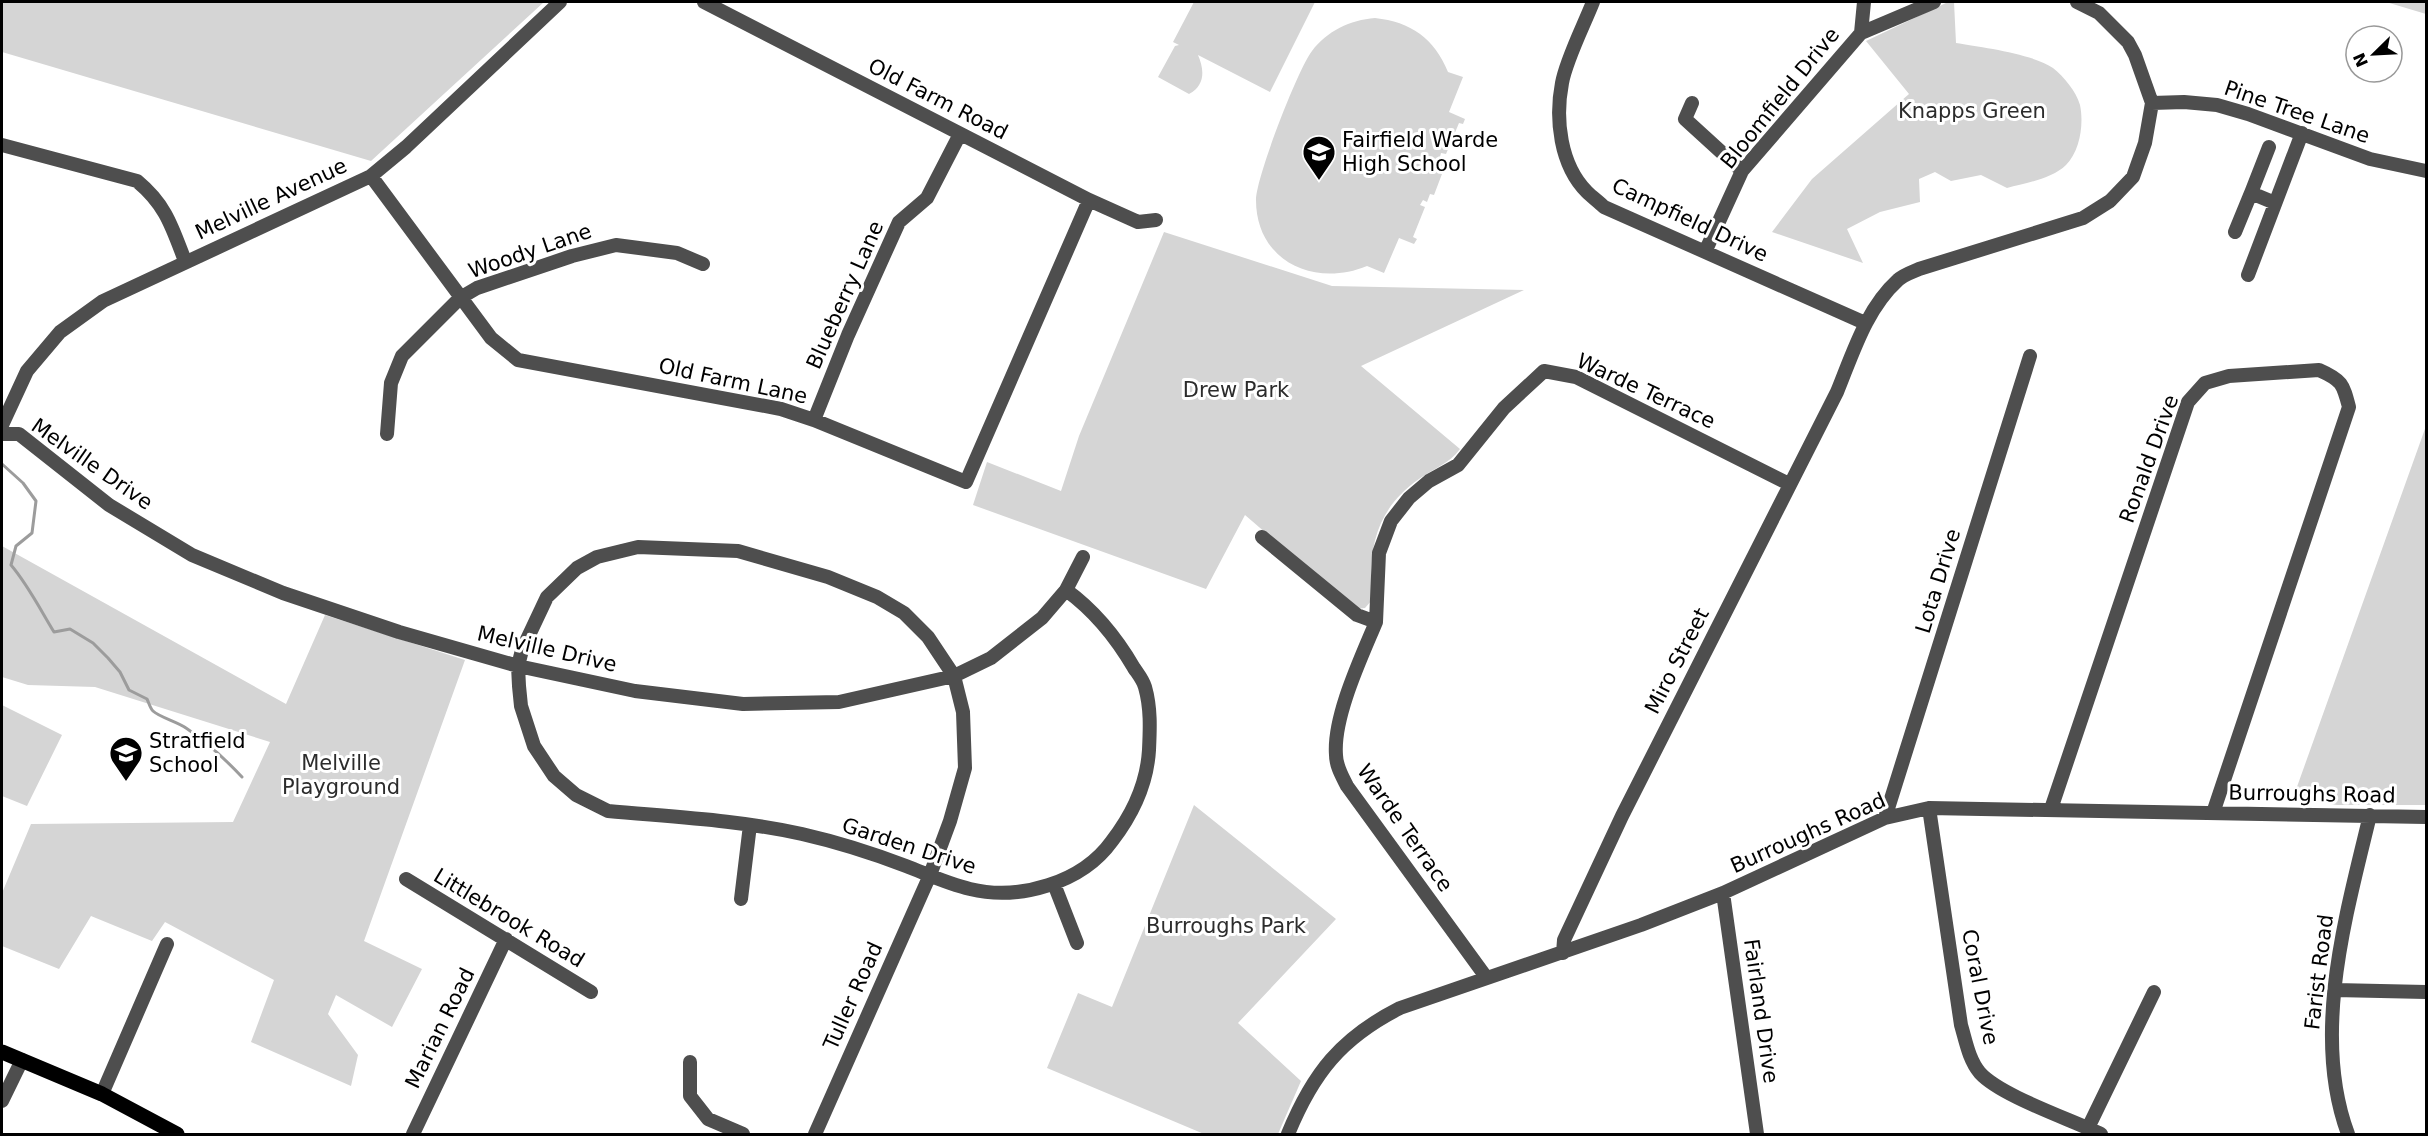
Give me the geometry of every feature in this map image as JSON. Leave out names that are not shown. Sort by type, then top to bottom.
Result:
[{"type":"main road","points":[[2,1052],[102,1094],[177,1134]]},
{"type":"street","name":"Melville Avenue","points":[[2,425],[27,371],[60,332],[103,301],[371,176],[406,147],[560,2]]},
{"type":"street","name":"Old Farm Road","points":[[704,2],[1089,200],[1138,222],[1156,220]]},
{"type":"street","name":"Campfield Drive","points":[[1593,2],[1562,82],[1558,120],[1572,171],[1586,191],[1604,207],[1865,323]]},
{"type":"street","name":"Bloomfield Drive","points":[[1705,252],[1742,171],[1861,33],[1864,2]]},
{"type":"street","points":[[1861,33],[1934,2]]},
{"type":"street","points":[[2077,2],[2099,13],[2128,42],[2152,103]]},
{"type":"street","name":"Pine Tree Lane","points":[[2152,103],[2184,102],[2217,105],[2302,133],[2370,159],[2427,171]]},
{"type":"street","points":[[1692,103],[1685,119],[1742,171]]},
{"type":"street","name":"Miro Street","points":[[1563,953],[1564,940],[1622,816],[1837,392],[1865,323],[1899,278],[1919,269],[2083,218],[2110,201],[2133,177],[2145,143],[2152,103]]},
{"type":"street","points":[[2248,275],[2302,133]]},
{"type":"street","name":"Blueberry Lane","points":[[814,420],[848,335],[899,222],[927,198],[960,134]]},
{"type":"street","points":[[2,145],[137,181],[154,195],[165,212],[185,261]]},
{"type":"street","points":[[2235,232],[2269,147]]},
{"type":"street","name":"Old Farm Lane","points":[[371,176],[491,338],[518,360],[781,409],[814,420],[966,482],[1089,200]]},
{"type":"street","points":[[2251,193],[2275,202]]},
{"type":"street","name":"Woody Lane","points":[[387,434],[391,383],[402,356],[460,298],[477,288],[572,256],[616,245],[676,253],[703,264]]},
{"type":"street","name":"Lota Drive","points":[[1885,818],[2030,356]]},
{"type":"street","name":"Ronald Drive","points":[[2051,809],[2188,402],[2205,382],[2229,376],[2319,370],[2333,376],[2343,385],[2349,407],[2213,813]]},
{"type":"street","name":"Warde Terrace","points":[[1486,977],[1347,786],[1336,757],[1337,732],[1358,667],[1376,622],[1379,554],[1391,521],[1408,498],[1429,481],[1458,465],[1504,408],[1544,371],[1576,376],[1789,484]]},
{"type":"street","name":"Melville Drive","points":[[2,434],[19,434],[109,505],[192,555],[283,593],[399,632],[519,666],[634,691],[743,704],[839,702],[954,676],[991,658],[1042,618],[1066,590],[1083,557]]},
{"type":"street","points":[[1262,537],[1357,615],[1376,622]]},
{"type":"street","name":"Tuller Road","points":[[519,666],[522,650],[547,597],[577,568],[597,557],[638,547],[738,551],[828,578],[877,597],[904,613],[928,637],[954,676],[963,712],[965,768],[950,821],[930,875],[815,1134]]},
{"type":"street","name":"Garden Drive","points":[[519,666],[521,706],[534,746],[554,776],[576,795],[609,811],[750,825],[837,843],[972,890],[1010,894],[1054,884],[1079,872],[1107,849],[1129,819],[1141,789],[1149,756],[1151,722],[1145,686],[1118,640],[1084,604],[1066,590]]},
{"type":"street","name":"Burroughs Road","points":[[1288,1134],[1303,1100],[1328,1062],[1356,1033],[1400,1008],[1486,977],[1563,953],[1724,893],[1885,818],[1929,808],[2427,817]]},
{"type":"street","name":"Coral Drive","points":[[1929,808],[1961,1025],[1968,1053],[1979,1071],[1999,1088],[2094,1131]]},
{"type":"street","name":"Farist Road","points":[[2348,1134],[2339,1108],[2331,1038],[2335,990],[2348,905],[2370,815]]},
{"type":"street","points":[[741,899],[750,825]]},
{"type":"street","name":"Littlebrook Road","points":[[406,879],[591,992]]},
{"type":"street","points":[[1054,884],[1077,943]]},
{"type":"street","name":"Fairland Drive","points":[[1724,893],[1757,1134]]},
{"type":"street","name":"Marian Road","points":[[413,1134],[506,939]]},
{"type":"street","points":[[102,1094],[167,944]]},
{"type":"street","points":[[2335,990],[2427,992]]},
{"type":"street","points":[[2094,1131],[2154,992]]},
{"type":"street","points":[[2,1101],[22,1060]]},
{"type":"street","points":[[690,1062],[690,1096],[708,1119],[743,1134]]},
{"type":"green space","points":[[2,2],[544,2],[371,161],[2,52]]},
{"type":"green space","points":[[1194,2],[1315,2],[1270,92],[1198,55],[1202,66],[1201,81],[1189,94],[1158,77],[1175,46],[1179,45],[1173,42]]},
{"type":"green space","name":"Knapps Green","points":[[1948,2],[1954,2],[1956,43],[2006,52],[2044,63],[2053,68],[2069,85],[2080,105],[2081,120],[2078,145],[2071,159],[2053,174],[2007,188],[1981,175],[1951,181],[1935,172],[1919,179],[1920,202],[1880,212],[1847,229],[1863,263],[1772,232],[1812,179],[1909,94],[1866,41]]},
{"type":"green space","points":[[2386,2],[2426,2],[2426,14]]},
{"type":"green space","points":[[1375,18],[1400,23],[1420,34],[1436,50],[1448,72],[1463,77],[1449,112],[1465,119],[1463,124],[1459,123],[1446,154],[1441,153],[1440,157],[1444,159],[1442,164],[1445,166],[1434,195],[1430,194],[1427,202],[1423,200],[1420,205],[1425,207],[1413,237],[1417,239],[1414,244],[1399,238],[1384,273],[1367,266],[1347,272],[1327,274],[1309,271],[1292,264],[1277,253],[1266,239],[1259,221],[1256,200],[1258,188],[1279,124],[1297,79],[1312,51],[1332,32],[1357,21]]},
{"type":"green space","name":"Drew Park","points":[[1164,232],[1332,286],[1524,290],[1361,366],[1460,449],[1446,462],[1404,491],[1384,517],[1371,564],[1372,600],[1365,608],[1355,609],[1349,605],[1245,515],[1206,589],[973,505],[987,462],[1061,491],[1079,436]]},
{"type":"green space","points":[[2426,426],[2426,805],[2337,805],[2293,798]]},
{"type":"green space","name":"Melville Playground","points":[[2,546],[286,704],[325,615],[465,660],[364,941],[422,969],[392,1027],[336,995],[328,1014],[358,1055],[351,1086],[251,1042],[274,980],[165,922],[152,941],[91,916],[59,969],[2,946],[2,893],[31,824],[233,822],[270,742],[95,687],[28,685],[2,677]]},
{"type":"green space","points":[[2,705],[62,735],[27,806],[2,796]]},
{"type":"green space","name":"Burroughs Park","points":[[1194,805],[1336,919],[1238,1023],[1301,1081],[1278,1134],[1204,1134],[1047,1068],[1078,993],[1112,1007]]},
{"type":"waterway","points":[[2,464],[23,483],[36,501],[32,533],[16,546],[11,565],[54,632],[70,629],[93,643],[120,672],[129,690],[147,699],[156,713],[183,726],[201,739],[242,777]]},
{"type":"place","name":"Fairfield Warde High School","points":[[1319,181]]},
{"type":"place","name":"Stratfield School","points":[[126,782]]}]
